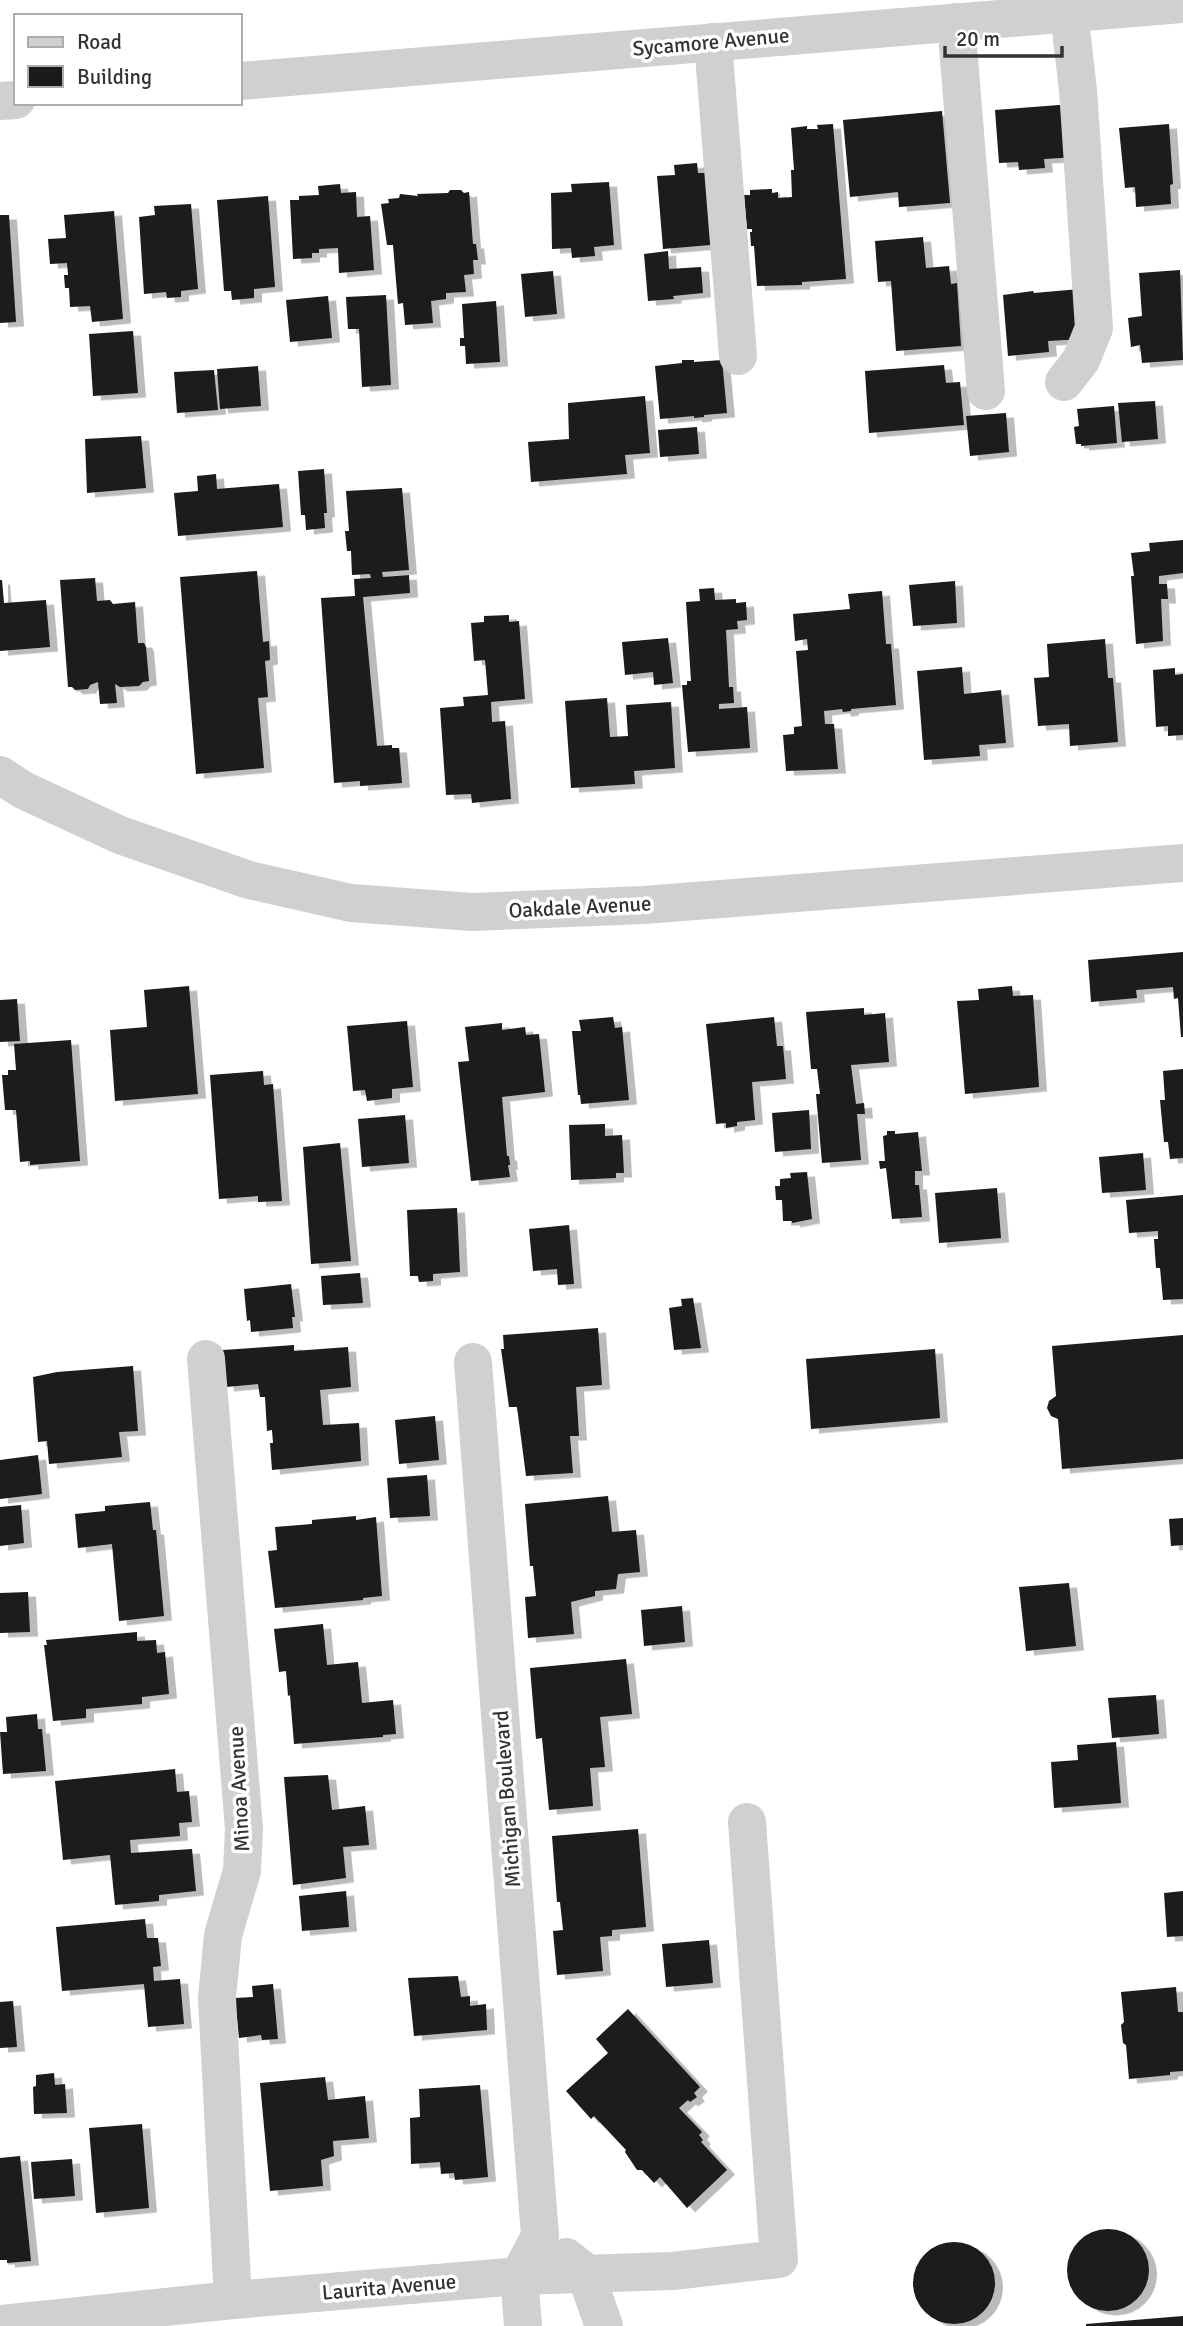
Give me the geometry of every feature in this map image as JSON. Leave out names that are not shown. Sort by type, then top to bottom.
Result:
[{"type":"street","name":"Sycamore Avenue","points":[[242,81],[1183,4]]},
{"type":"street","points":[[1064,382],[1082,360],[1094,328],[1078,90],[1069,13]]},
{"type":"street","points":[[956,22],[986,391]]},
{"type":"street","points":[[713,42],[738,356]]},
{"type":"street","name":"Oakdale Avenue","points":[[0,775],[23,790],[120,835],[249,880],[351,903],[472,912],[644,905],[1183,863]]},
{"type":"street","name":"Minoa Avenue","points":[[206,1359],[244,1829],[242,1871],[223,1935],[217,1998],[233,2300]]},
{"type":"street","name":"Michigan Boulevard","points":[[473,1362],[540,2236]]},
{"type":"street","name":"Laurita Avenue","points":[[0,2324],[93,2320],[233,2300],[519,2276],[673,2271],[779,2259],[747,1822]]},
{"type":"street","points":[[523,2326],[519,2276],[540,2236],[584,2272],[604,2326]]},
{"type":"building","points":[[1072,104],[1077,157],[1044,159],[1045,168],[1019,170],[1018,162],[999,163],[995,110]]},
{"type":"building","points":[[942,111],[950,203],[899,207],[898,192],[850,197],[843,120]]},
{"type":"building","points":[[833,124],[846,279],[802,282],[802,285],[757,286],[754,246],[751,246],[752,229],[747,229],[744,195],[750,195],[750,190],[772,189],[772,193],[778,192],[778,198],[792,197],[791,170],[794,170],[791,128],[807,126],[807,129],[818,129],[817,125]]},
{"type":"building","points":[[1169,124],[1173,184],[1170,185],[1171,204],[1136,207],[1135,187],[1125,188],[1119,128]]},
{"type":"building","points":[[697,163],[698,173],[705,173],[722,244],[663,249],[657,176],[675,175],[674,165]]},
{"type":"building","points":[[609,182],[614,245],[594,247],[595,256],[572,258],[571,248],[552,249],[551,193],[572,192],[571,184]]},
{"type":"building","points":[[340,184],[341,193],[356,192],[357,217],[370,216],[374,270],[339,273],[338,248],[319,249],[319,253],[312,253],[312,258],[293,259],[290,200],[299,200],[299,196],[319,195],[318,186]]},
{"type":"building","points":[[450,190],[469,192],[473,244],[476,244],[478,260],[473,260],[474,274],[464,275],[466,292],[446,293],[446,299],[431,301],[433,323],[405,325],[403,303],[398,304],[393,245],[387,245],[381,204],[389,203],[388,199],[399,198],[400,194],[418,196],[417,194],[448,193]]},
{"type":"building","points":[[268,196],[275,287],[254,289],[254,298],[232,300],[231,291],[224,291],[217,200]]},
{"type":"building","points":[[191,204],[198,289],[181,291],[181,297],[167,298],[166,292],[144,294],[139,217],[155,215],[154,206]]},
{"type":"building","points":[[114,211],[123,319],[92,322],[90,306],[70,307],[69,288],[65,288],[64,275],[68,275],[67,263],[50,264],[48,239],[66,238],[64,215]]},
{"type":"building","points":[[0,215],[9,215],[16,322],[0,323]]},
{"type":"building","points":[[923,237],[926,268],[949,266],[951,284],[957,283],[961,346],[896,351],[891,281],[878,282],[875,241]]},
{"type":"building","points":[[668,251],[669,269],[701,267],[703,293],[648,301],[644,254]]},
{"type":"building","points":[[1180,270],[1183,360],[1142,363],[1140,345],[1131,347],[1128,318],[1142,316],[1139,273]]},
{"type":"building","points":[[553,271],[557,314],[525,317],[521,274]]},
{"type":"building","points":[[1080,289],[1084,339],[1048,341],[1049,352],[1008,356],[1003,295]]},
{"type":"building","points":[[386,295],[391,385],[362,387],[359,329],[348,329],[346,297]]},
{"type":"building","points":[[328,296],[332,338],[290,342],[286,300]]},
{"type":"building","points":[[496,301],[500,362],[466,364],[465,346],[460,346],[460,338],[464,338],[462,304]]},
{"type":"building","points":[[133,331],[138,393],[93,396],[89,334]]},
{"type":"building","points":[[682,360],[722,360],[727,413],[660,419],[655,366],[682,363]]},
{"type":"building","points":[[944,365],[946,383],[960,382],[964,425],[869,433],[865,371]]},
{"type":"building","points":[[258,366],[261,406],[220,409],[217,369]]},
{"type":"building","points":[[214,370],[218,410],[177,413],[174,372]]},
{"type":"building","points":[[645,396],[650,453],[625,455],[627,474],[531,482],[528,442],[569,439],[568,403]]},
{"type":"building","points":[[1155,401],[1158,439],[1122,442],[1118,403]]},
{"type":"building","points":[[1114,406],[1117,443],[1081,446],[1076,444],[1074,427],[1079,426],[1077,409]]},
{"type":"building","points":[[1006,413],[1009,452],[970,456],[966,416]]},
{"type":"building","points":[[697,427],[699,454],[660,457],[658,430]]},
{"type":"building","points":[[141,436],[146,488],[87,493],[85,439]]},
{"type":"building","points":[[324,469],[327,513],[324,513],[325,528],[306,530],[305,515],[301,515],[298,471]]},
{"type":"building","points":[[216,474],[217,489],[279,484],[283,527],[178,536],[174,493],[198,491],[197,476]]},
{"type":"building","points":[[402,488],[409,570],[382,572],[383,577],[409,575],[410,593],[363,597],[377,746],[392,745],[392,748],[399,748],[402,783],[360,786],[360,781],[334,783],[321,598],[355,596],[354,579],[371,578],[370,574],[352,575],[351,551],[347,551],[345,531],[349,531],[346,491]]},
{"type":"building","points":[[1183,540],[1183,573],[1159,576],[1159,584],[1167,584],[1168,599],[1161,599],[1163,641],[1136,644],[1131,553],[1150,551],[1149,543]]},
{"type":"building","points":[[257,571],[263,642],[269,641],[270,660],[265,661],[268,697],[258,698],[264,768],[196,774],[180,577]]},
{"type":"building","points":[[95,578],[97,601],[110,600],[113,604],[135,602],[138,643],[144,643],[146,647],[149,681],[139,686],[120,687],[115,684],[117,703],[100,704],[98,682],[90,685],[88,689],[75,690],[68,687],[60,580]]},
{"type":"building","points":[[0,580],[4,603],[46,600],[50,647],[0,651]]},
{"type":"building","points":[[955,581],[957,623],[913,626],[909,585]]},
{"type":"building","points":[[714,588],[715,600],[736,599],[736,603],[746,602],[747,620],[737,621],[738,629],[726,630],[729,687],[733,687],[734,703],[719,704],[719,709],[747,707],[750,748],[688,752],[682,685],[691,681],[686,602],[700,601],[699,589]]},
{"type":"building","points":[[882,591],[886,644],[891,644],[896,705],[843,712],[842,709],[824,711],[825,724],[834,724],[838,769],[786,771],[783,735],[794,734],[794,727],[802,726],[796,651],[808,650],[807,639],[795,641],[793,614],[850,609],[848,594]]},
{"type":"building","points":[[509,615],[509,622],[519,621],[525,699],[491,702],[492,722],[505,721],[511,799],[472,803],[471,794],[446,795],[440,708],[464,706],[463,697],[488,695],[485,660],[474,661],[471,623],[484,622],[484,616]]},
{"type":"building","points":[[668,638],[673,683],[654,685],[653,672],[625,675],[622,642]]},
{"type":"building","points":[[1105,639],[1108,678],[1113,678],[1118,742],[1070,746],[1069,724],[1038,726],[1034,678],[1049,677],[1047,644]]},
{"type":"building","points":[[962,667],[964,694],[1001,690],[1006,743],[979,745],[980,756],[924,760],[917,671]]},
{"type":"building","points":[[1175,668],[1175,675],[1183,674],[1183,735],[1168,736],[1168,726],[1156,727],[1153,670]]},
{"type":"building","points":[[607,698],[610,737],[628,736],[626,705],[671,702],[675,768],[634,771],[635,784],[571,788],[565,701]]},
{"type":"building","points":[[1183,952],[1183,1037],[1178,998],[1174,999],[1173,987],[1136,990],[1137,998],[1091,1002],[1088,960]]},
{"type":"building","points":[[189,986],[198,1094],[115,1101],[110,1030],[147,1027],[144,990]]},
{"type":"building","points":[[1012,986],[1013,996],[1033,995],[1039,1087],[965,1094],[957,1001],[979,1000],[978,989]]},
{"type":"building","points":[[17,999],[20,1041],[0,1042],[0,1000]]},
{"type":"building","points":[[864,1008],[864,1015],[885,1013],[889,1062],[851,1065],[856,1104],[864,1103],[865,1114],[857,1114],[861,1160],[822,1163],[816,1094],[820,1094],[817,1069],[811,1069],[806,1012]]},
{"type":"building","points":[[613,1017],[615,1028],[622,1027],[629,1100],[581,1104],[572,1031],[581,1031],[579,1020]]},
{"type":"building","points":[[774,1017],[777,1046],[783,1046],[786,1079],[752,1082],[755,1120],[737,1122],[737,1126],[726,1128],[726,1123],[716,1124],[706,1024]]},
{"type":"building","points":[[407,1021],[413,1087],[392,1089],[392,1098],[367,1101],[365,1090],[353,1091],[347,1026]]},
{"type":"building","points":[[502,1023],[502,1030],[525,1027],[526,1035],[539,1034],[545,1092],[502,1097],[510,1177],[471,1181],[458,1062],[469,1061],[465,1027]]},
{"type":"building","points":[[71,1040],[80,1161],[30,1165],[30,1161],[20,1162],[16,1110],[5,1110],[2,1075],[8,1075],[8,1070],[16,1070],[14,1044]]},
{"type":"building","points":[[1183,1069],[1183,1158],[1170,1159],[1168,1142],[1164,1142],[1160,1100],[1165,1100],[1163,1071]]},
{"type":"building","points":[[263,1071],[264,1085],[273,1084],[282,1201],[258,1202],[258,1196],[219,1199],[210,1075]]},
{"type":"building","points":[[809,1110],[811,1149],[775,1152],[772,1113]]},
{"type":"building","points":[[405,1115],[409,1163],[362,1167],[358,1119]]},
{"type":"building","points":[[605,1124],[605,1136],[622,1135],[624,1173],[616,1173],[616,1178],[571,1180],[569,1125]]},
{"type":"building","points":[[887,1131],[895,1131],[895,1134],[918,1132],[922,1171],[915,1171],[915,1185],[919,1185],[922,1217],[892,1219],[886,1168],[880,1169],[879,1161],[885,1161],[883,1136],[887,1135]]},
{"type":"building","points":[[340,1143],[351,1261],[311,1264],[303,1147]]},
{"type":"building","points":[[1143,1153],[1146,1190],[1102,1193],[1099,1157]]},
{"type":"building","points":[[807,1172],[812,1219],[792,1223],[783,1221],[782,1200],[776,1200],[775,1186],[780,1186],[780,1179],[791,1178],[790,1173]]},
{"type":"building","points":[[997,1188],[1001,1238],[939,1243],[935,1193]]},
{"type":"building","points":[[1183,1195],[1183,1299],[1163,1300],[1160,1268],[1156,1268],[1154,1239],[1158,1239],[1158,1231],[1129,1233],[1126,1200]]},
{"type":"building","points":[[457,1208],[460,1272],[433,1274],[433,1281],[419,1282],[418,1276],[410,1276],[407,1210]]},
{"type":"building","points":[[569,1225],[574,1284],[558,1285],[557,1269],[533,1271],[529,1229]]},
{"type":"building","points":[[360,1273],[363,1303],[323,1305],[321,1276]]},
{"type":"building","points":[[291,1284],[295,1317],[292,1317],[293,1328],[251,1332],[250,1320],[247,1321],[244,1289]]},
{"type":"building","points":[[693,1298],[701,1348],[674,1350],[669,1308],[682,1306],[681,1299]]},
{"type":"building","points":[[598,1328],[602,1385],[576,1387],[579,1436],[570,1436],[573,1473],[526,1476],[517,1407],[509,1407],[501,1349],[504,1349],[503,1335]]},
{"type":"building","points":[[1183,1335],[1183,1459],[1062,1469],[1058,1419],[1051,1416],[1047,1408],[1049,1401],[1056,1396],[1052,1346]]},
{"type":"building","points":[[294,1345],[294,1351],[348,1347],[351,1387],[320,1390],[323,1425],[359,1423],[361,1461],[272,1470],[272,1430],[267,1431],[265,1397],[260,1397],[258,1384],[226,1387],[223,1350]]},
{"type":"building","points":[[935,1349],[940,1418],[811,1429],[806,1359]]},
{"type":"building","points":[[133,1366],[138,1431],[119,1432],[122,1457],[49,1464],[47,1441],[38,1442],[33,1377],[57,1372]]},
{"type":"building","points":[[435,1416],[439,1460],[399,1464],[395,1420]]},
{"type":"building","points":[[38,1455],[42,1494],[0,1499],[0,1460]]},
{"type":"building","points":[[427,1475],[430,1516],[390,1518],[387,1478]]},
{"type":"building","points":[[608,1496],[612,1532],[636,1530],[640,1572],[618,1574],[616,1589],[595,1591],[595,1596],[571,1602],[574,1634],[528,1638],[525,1597],[536,1596],[533,1566],[530,1566],[525,1504]]},
{"type":"building","points":[[150,1502],[153,1530],[156,1530],[164,1616],[119,1621],[112,1544],[78,1548],[75,1514],[105,1511],[105,1506]]},
{"type":"building","points":[[21,1505],[24,1543],[0,1546],[0,1507]]},
{"type":"building","points":[[356,1516],[356,1520],[376,1517],[382,1596],[275,1608],[268,1551],[277,1550],[275,1527]]},
{"type":"building","points":[[1183,1518],[1183,1545],[1171,1546],[1169,1519]]},
{"type":"building","points":[[1069,1583],[1076,1646],[1026,1651],[1019,1587]]},
{"type":"building","points":[[28,1592],[30,1632],[0,1633],[0,1593]]},
{"type":"building","points":[[682,1606],[685,1642],[644,1646],[641,1610]]},
{"type":"building","points":[[323,1624],[327,1665],[358,1662],[362,1703],[393,1700],[396,1734],[294,1744],[286,1671],[279,1672],[274,1629]]},
{"type":"building","points":[[137,1632],[137,1641],[156,1640],[157,1653],[165,1652],[169,1694],[142,1697],[142,1704],[86,1709],[86,1718],[53,1721],[44,1645],[47,1645],[46,1640]]},
{"type":"building","points":[[626,1659],[632,1714],[600,1717],[605,1767],[590,1768],[593,1806],[549,1810],[542,1738],[536,1739],[530,1668]]},
{"type":"building","points":[[1156,1695],[1159,1734],[1112,1738],[1108,1698]]},
{"type":"building","points":[[37,1714],[38,1729],[42,1729],[46,1771],[3,1774],[0,1732],[7,1732],[6,1717]]},
{"type":"building","points":[[1116,1742],[1121,1803],[1054,1808],[1051,1762],[1078,1760],[1077,1745]]},
{"type":"building","points":[[175,1769],[177,1792],[189,1791],[192,1822],[179,1823],[180,1836],[130,1840],[131,1853],[192,1849],[196,1891],[159,1895],[159,1901],[115,1905],[110,1855],[63,1860],[55,1781]]},
{"type":"building","points":[[328,1775],[332,1810],[365,1806],[369,1845],[343,1847],[346,1878],[293,1885],[284,1777]]},
{"type":"building","points":[[638,1829],[646,1927],[612,1930],[612,1936],[600,1937],[603,1971],[557,1975],[553,1931],[563,1930],[560,1902],[557,1902],[552,1836]]},
{"type":"building","points":[[346,1891],[349,1927],[302,1931],[299,1896]]},
{"type":"building","points":[[1183,1891],[1183,1936],[1167,1937],[1164,1893]]},
{"type":"building","points":[[145,1919],[147,1938],[158,1938],[161,1966],[153,1967],[154,1981],[180,1979],[184,2024],[148,2027],[144,1984],[62,1991],[56,1927]]},
{"type":"building","points":[[709,1940],[713,1983],[666,1987],[662,1944]]},
{"type":"building","points":[[458,1976],[461,1997],[470,1996],[470,2006],[486,2004],[487,2030],[414,2036],[408,1978]]},
{"type":"building","points":[[273,1984],[278,2039],[262,2040],[261,2035],[239,2038],[235,1998],[253,1997],[252,1986]]},
{"type":"building","points":[[1176,1987],[1178,2012],[1183,2012],[1183,2071],[1129,2079],[1121,2025],[1124,2022],[1121,1992]]},
{"type":"building","points":[[13,2001],[17,2047],[0,2048],[0,2002]]},
{"type":"building","points":[[628,2009],[700,2087],[694,2093],[697,2097],[690,2102],[688,2100],[679,2108],[702,2132],[699,2135],[703,2140],[701,2142],[727,2170],[687,2208],[660,2177],[654,2183],[642,2170],[637,2170],[626,2150],[594,2116],[591,2119],[566,2091],[608,2053],[596,2039]]},
{"type":"building","points":[[54,2073],[55,2085],[65,2084],[67,2113],[34,2114],[33,2087],[36,2086],[36,2075]]},
{"type":"building","points":[[325,2077],[328,2100],[365,2096],[369,2138],[333,2141],[334,2156],[321,2160],[323,2186],[270,2191],[260,2083]]},
{"type":"building","points":[[480,2085],[488,2177],[455,2180],[454,2173],[441,2174],[440,2162],[411,2164],[410,2118],[420,2117],[419,2089]]},
{"type":"building","points":[[142,2124],[149,2208],[96,2213],[89,2128]]},
{"type":"building","points":[[20,2156],[31,2261],[7,2263],[7,2260],[0,2260],[0,2158]]},
{"type":"building","points":[[72,2159],[75,2196],[34,2199],[31,2162]]},
{"type":"building","points":[[1108,2229],[1124,2232],[1137,2241],[1146,2254],[1149,2270],[1146,2286],[1137,2299],[1124,2308],[1108,2311],[1092,2308],[1079,2299],[1070,2286],[1067,2270],[1070,2254],[1079,2241],[1092,2232]]},
{"type":"building","points":[[954,2242],[970,2245],[983,2254],[992,2267],[995,2283],[992,2299],[983,2312],[970,2321],[954,2324],[938,2321],[925,2312],[916,2299],[913,2283],[916,2267],[925,2254],[938,2245]]},
{"type":"building","points":[[1183,2316],[1183,2326],[1086,2326],[1086,2324]]}]
